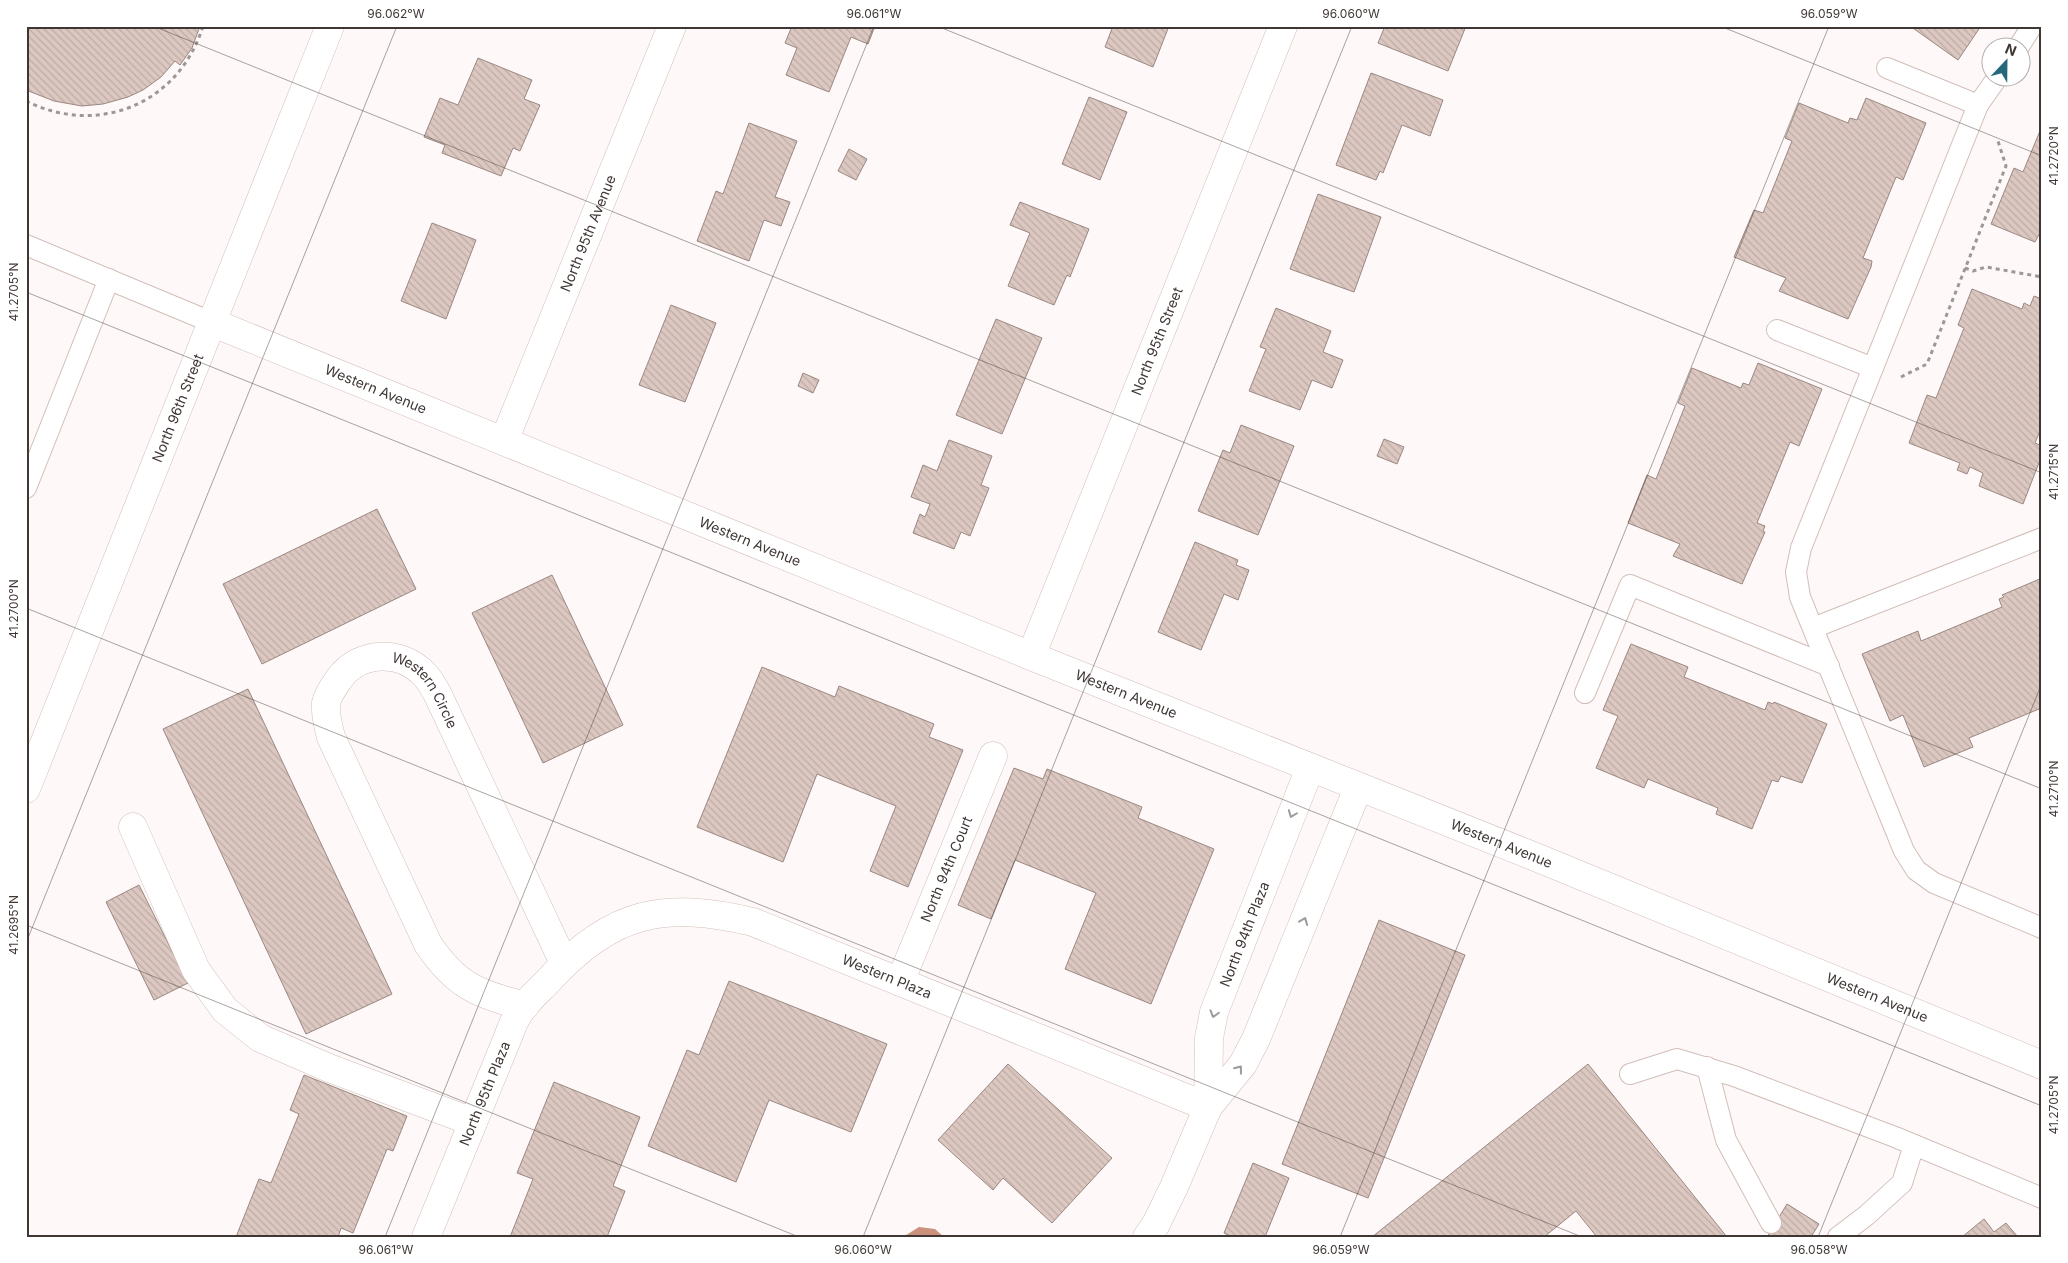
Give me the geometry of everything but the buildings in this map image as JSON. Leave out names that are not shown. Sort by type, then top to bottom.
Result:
[{"type":"street","name":"North 96th Street","points":[[26,789],[330,26]]},
{"type":"street","name":"North 95th Avenue","points":[[504,442],[672,26]]},
{"type":"street","name":"North 95th Street","points":[[1031,656],[1283,26]]},
{"type":"street","name":"Western Avenue","points":[[211,322],[1031,656],[1358,788],[1533,856],[2042,1065]]},
{"type":"street","name":"Western Circle","points":[[525,1006],[496,999],[472,989],[456,979],[441,964],[428,944],[330,737],[326,701],[348,669],[370,657],[388,655],[407,662],[423,673],[438,692],[564,964]]},
{"type":"street","name":"North 94th Court","points":[[900,982],[993,756]]},
{"type":"street","name":"North 94th Plaza","points":[[1208,1107],[1209,1038],[1214,1012],[1310,768]]},
{"type":"street","name":"North 94th Plaza","points":[[1147,1237],[1156,1224],[1174,1187],[1208,1107],[1243,1064],[1256,1039],[1358,788]]},
{"type":"street","points":[[133,826],[196,970],[225,1010],[260,1038],[329,1068],[473,1122]]},
{"type":"street","name":"Western Plaza","points":[[564,964],[596,937],[628,921],[650,914],[696,912],[727,916],[753,922],[1208,1107]]},
{"type":"street","name":"North 95th Plaza","points":[[426,1237],[519,1012],[564,964]]},
{"type":"lane","points":[[2024,38],[2032,26]]},
{"type":"lane","points":[[1887,68],[1978,105]]},
{"type":"lane","points":[[1990,88],[1978,105],[1801,548],[1796,572],[1800,596],[1828,666],[1904,851],[1916,870],[1934,883],[2042,928]]},
{"type":"lane","points":[[26,244],[211,322]]},
{"type":"lane","points":[[26,488],[109,279]]},
{"type":"lane","points":[[1777,330],[1871,372]]},
{"type":"lane","points":[[1813,628],[2042,538]]},
{"type":"lane","points":[[1585,693],[1630,585],[1828,666]]},
{"type":"lane","points":[[1630,1074],[1678,1059],[1707,1067],[1914,1145],[2042,1198]]},
{"type":"lane","points":[[1707,1067],[1726,1140],[1771,1223]]},
{"type":"lane","points":[[1838,1237],[1867,1215],[1902,1183],[1914,1145]]},
{"type":"path","points":[[26,101],[51,112],[81,116],[112,113],[133,107],[156,94],[173,79],[194,48],[203,26]]},
{"type":"path","points":[[1871,372],[1888,383],[1927,364],[2006,166],[1996,135],[1978,105]]},
{"type":"path","points":[[1965,268],[1973,271],[1986,267],[2042,276]]},
{"type":"shaded area","points":[[919,1227],[935,1229],[944,1237],[903,1237]]}]
